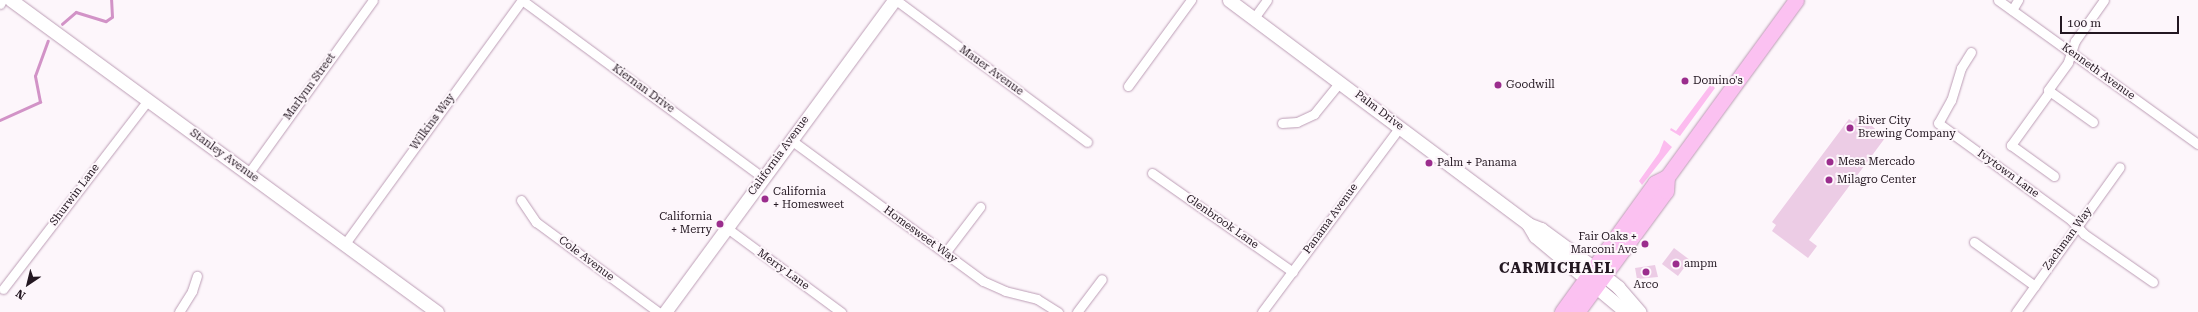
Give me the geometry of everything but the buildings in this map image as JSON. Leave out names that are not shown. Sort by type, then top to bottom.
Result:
[{"type":"main road","points":[[1562,312],[1595,277],[1666,191],[1667,177],[1796,0]]},
{"type":"main road","points":[[1577,312],[1595,277]]},
{"type":"street","points":[[0,4],[2,0]]},
{"type":"street","name":"Stanley Avenue","points":[[11,0],[437,312]]},
{"type":"street","name":"Marlynn Street","points":[[248,174],[373,0]]},
{"type":"street","name":"Kiernan Drive","points":[[522,0],[763,178]]},
{"type":"street","name":"Wilkins Way","points":[[344,245],[522,0]]},
{"type":"street","name":"California Avenue","points":[[665,312],[895,0]]},
{"type":"street","name":"Mauer Avenue","points":[[895,0],[1087,142]]},
{"type":"street","points":[[1128,86],[1191,0]]},
{"type":"street","name":"Palm Drive","points":[[1229,0],[1528,224],[1534,236],[1595,277]]},
{"type":"street","points":[[1254,18],[1267,0]]},
{"type":"street","name":"Kenneth Avenue","points":[[1998,0],[2198,144]]},
{"type":"street","points":[[2012,10],[2018,0]]},
{"type":"street","points":[[2054,176],[2011,145],[2050,91],[2076,41],[2104,0]]},
{"type":"street","name":"Ivytown Lane","points":[[1972,52],[1961,68],[1951,100],[1938,123],[2153,282]]},
{"type":"street","points":[[1282,123],[1297,122],[1314,114],[1340,82]]},
{"type":"street","points":[[2050,91],[2093,122]]},
{"type":"street","name":"Shurwin Lane","points":[[3,289],[147,101]]},
{"type":"street","name":"Panama Avenue","points":[[1262,312],[1400,127]]},
{"type":"street","name":"Homesweet Way","points":[[791,140],[988,284],[1038,299],[1056,311]]},
{"type":"street","name":"Zachman Way","points":[[2016,312],[2120,167]]},
{"type":"street","name":"Glenbrook Lane","points":[[1152,173],[1293,272]]},
{"type":"street","name":"Cole Avenue","points":[[521,200],[536,222],[658,312]]},
{"type":"street","points":[[945,253],[980,207]]},
{"type":"street","name":"Merry Lane","points":[[727,228],[840,312]]},
{"type":"street","points":[[1974,242],[2035,286]]},
{"type":"street","points":[[179,312],[192,291],[197,276]]},
{"type":"street","points":[[1595,277],[1626,312]]},
{"type":"street","points":[[1595,277],[1640,312]]},
{"type":"street","points":[[1077,312],[1102,279]]},
{"type":"shaded area","points":[[1711,84],[1715,88],[1680,136],[1670,130],[1671,128],[1676,131]]},
{"type":"shaded area","points":[[1664,140],[1672,147],[1642,185],[1639,181],[1659,153]]},
{"type":"waterway","points":[[62,24],[76,12],[106,21],[112,17],[111,0]]},
{"type":"waterway","points":[[0,120],[40,102],[35,76],[48,41]]},
{"type":"place","name":"Domino's","points":[[1685,81]]},
{"type":"place","name":"Goodwill","points":[[1498,85]]},
{"type":"place","name":"River City Brewing Company","points":[[1850,128]]},
{"type":"place","name":"Mesa Mercado","points":[[1830,162]]},
{"type":"place","name":"Palm + Panama","points":[[1429,163]]},
{"type":"place","name":"Milagro Center","points":[[1829,180]]},
{"type":"place","name":"California + Homesweet","points":[[765,199]]},
{"type":"place","name":"California + Merry","points":[[720,224]]},
{"type":"place","name":"Fair Oaks + Marconi Ave","points":[[1645,244]]},
{"type":"place","name":"ampm","points":[[1676,264]]},
{"type":"place","name":"Arco","points":[[1646,272]]},
{"type":"district","name":"CARMICHAEL","points":[[1557,269]]}]
